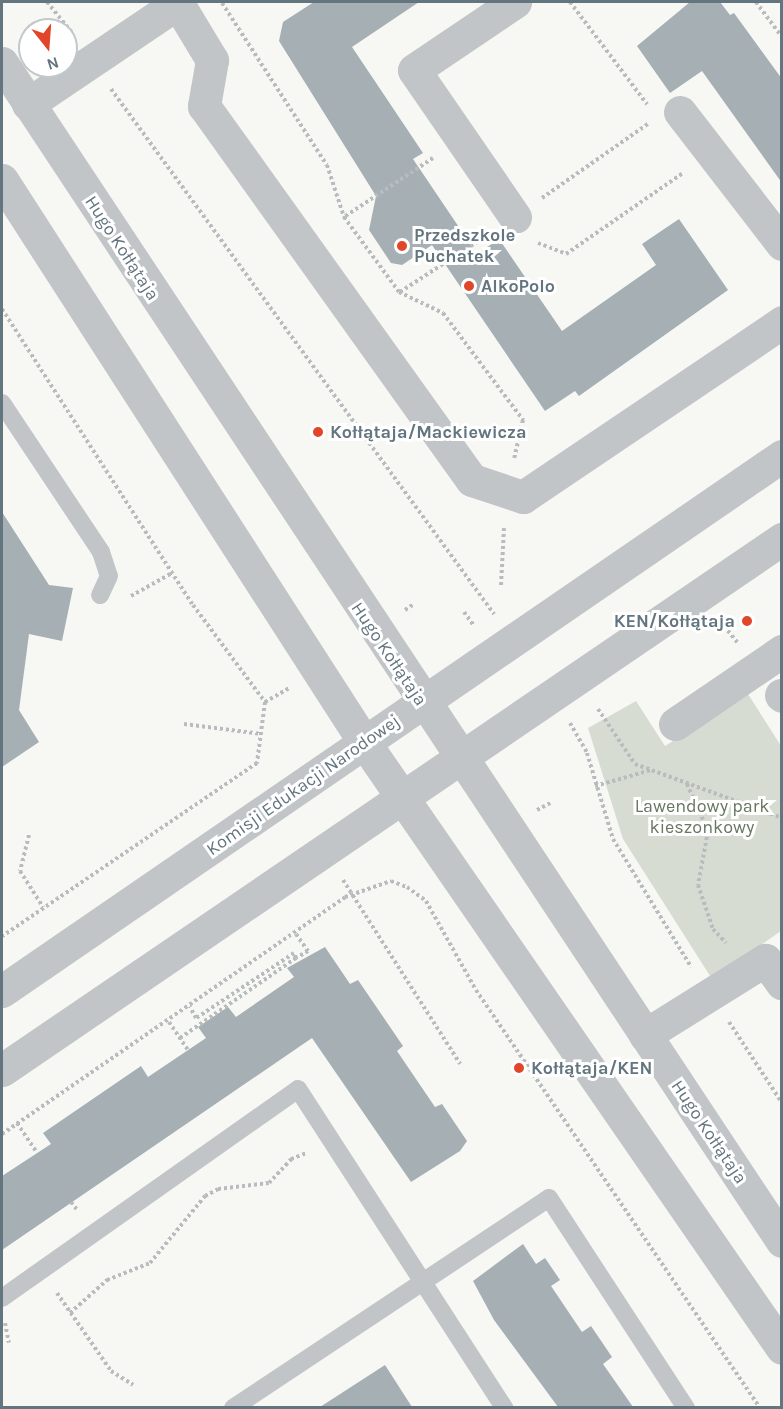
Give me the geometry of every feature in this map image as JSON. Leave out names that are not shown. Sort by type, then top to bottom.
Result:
[{"type":"street","points":[[28,104],[178,2],[212,60],[204,105],[472,480],[523,497],[782,322]]},
{"type":"street","points":[[515,2],[414,70],[515,217]]},
{"type":"street","name":"Hugo Kołłątaja","points":[[2,63],[458,757],[782,1241]]},
{"type":"street","points":[[669,114],[712,153],[782,244]]},
{"type":"street","points":[[2,180],[401,798],[782,1348]]},
{"type":"street","name":"Komisji Edukacji Narodowej","points":[[2,991],[782,456]]},
{"type":"street","points":[[2,1070],[458,757],[782,539]]},
{"type":"street","points":[[675,724],[782,651]]},
{"type":"street","points":[[645,1035],[711,995],[772,965]]},
{"type":"lane","points":[[2,403],[101,552],[109,576],[100,595]]},
{"type":"lane","points":[[2,1298],[298,1089],[504,1407]]},
{"type":"lane","points":[[233,1407],[549,1198],[686,1407]]},
{"type":"path","points":[[47,2],[92,61],[190,205],[514,640]]},
{"type":"path","points":[[399,292],[669,114],[570,2]]},
{"type":"path","points":[[756,2],[782,37]]},
{"type":"path","points":[[222,3],[327,165],[344,217],[399,292],[443,313],[523,420],[506,492],[501,585]]},
{"type":"path","points":[[344,217],[461,139]]},
{"type":"path","points":[[515,217],[539,244],[566,254],[712,153]]},
{"type":"path","points":[[2,309],[172,573],[265,702],[257,763],[2,936]]},
{"type":"path","points":[[126,599],[172,573]]},
{"type":"path","points":[[551,696],[587,753],[595,786],[633,879],[782,1103]]},
{"type":"path","points":[[598,709],[635,764],[782,818]]},
{"type":"path","points":[[184,724],[261,734]]},
{"type":"path","points":[[595,786],[651,770]]},
{"type":"path","points":[[687,783],[708,831],[698,885],[702,904],[713,929],[734,953],[772,965]]},
{"type":"path","points":[[29,835],[20,871],[43,908]]},
{"type":"path","points":[[2,1134],[354,894],[391,881],[426,901],[476,990],[760,1407]]},
{"type":"path","points":[[354,894],[460,1064]]},
{"type":"path","points":[[180,1038],[308,951],[296,934]]},
{"type":"path","points":[[190,1007],[196,1018],[294,953],[296,958]]},
{"type":"path","points":[[169,1022],[188,1050]]},
{"type":"path","points":[[17,1123],[37,1153]]},
{"type":"path","points":[[70,1313],[106,1280],[150,1263],[205,1196],[218,1189],[269,1183],[302,1153],[337,1152]]},
{"type":"path","points":[[41,1271],[111,1371],[133,1385]]},
{"type":"path","points":[[2,1318],[9,1343]]},
{"type":"green space","name":"Lawendowy park kieszonkowy","points":[[748,694],[781,746],[781,931],[712,979],[623,839],[588,728],[636,701],[665,746]]},
{"type":"building","points":[[314,2],[419,2],[352,47],[423,153],[413,159],[477,254],[499,239],[562,331],[656,265],[642,244],[679,219],[728,290],[579,396],[575,391],[545,411],[432,245],[402,265],[391,263],[369,230],[376,196],[279,41],[283,22]]},
{"type":"building","points":[[690,2],[720,2],[730,15],[734,13],[782,79],[782,183],[702,71],[670,93],[637,46]]},
{"type":"building","points":[[2,512],[49,585],[73,588],[62,641],[29,634],[19,710],[39,742],[2,767]]},
{"type":"building","points":[[325,947],[350,984],[358,980],[403,1046],[397,1051],[435,1107],[442,1104],[467,1141],[460,1151],[411,1182],[312,1038],[2,1250],[2,1176],[51,1144],[43,1133],[141,1066],[148,1077],[206,1038],[198,1027],[228,1007],[236,1017],[294,977],[287,968]]},
{"type":"building","points":[[523,1244],[536,1264],[545,1258],[560,1280],[551,1286],[582,1332],[591,1326],[612,1357],[603,1364],[633,1407],[558,1407],[494,1320],[473,1281]]},
{"type":"building","points":[[385,1365],[412,1407],[320,1407]]},
{"type":"place","name":"Przedszkole Puchatek","points":[[402,246]]},
{"type":"place","name":"AlkoPolo","points":[[469,286]]},
{"type":"place","name":"Kołłątaja/Mackiewicza","points":[[318,432]]},
{"type":"place","name":"KEN/Kołłątaja","points":[[747,621]]},
{"type":"place","name":"Kołłątaja/KEN","points":[[519,1068]]}]
